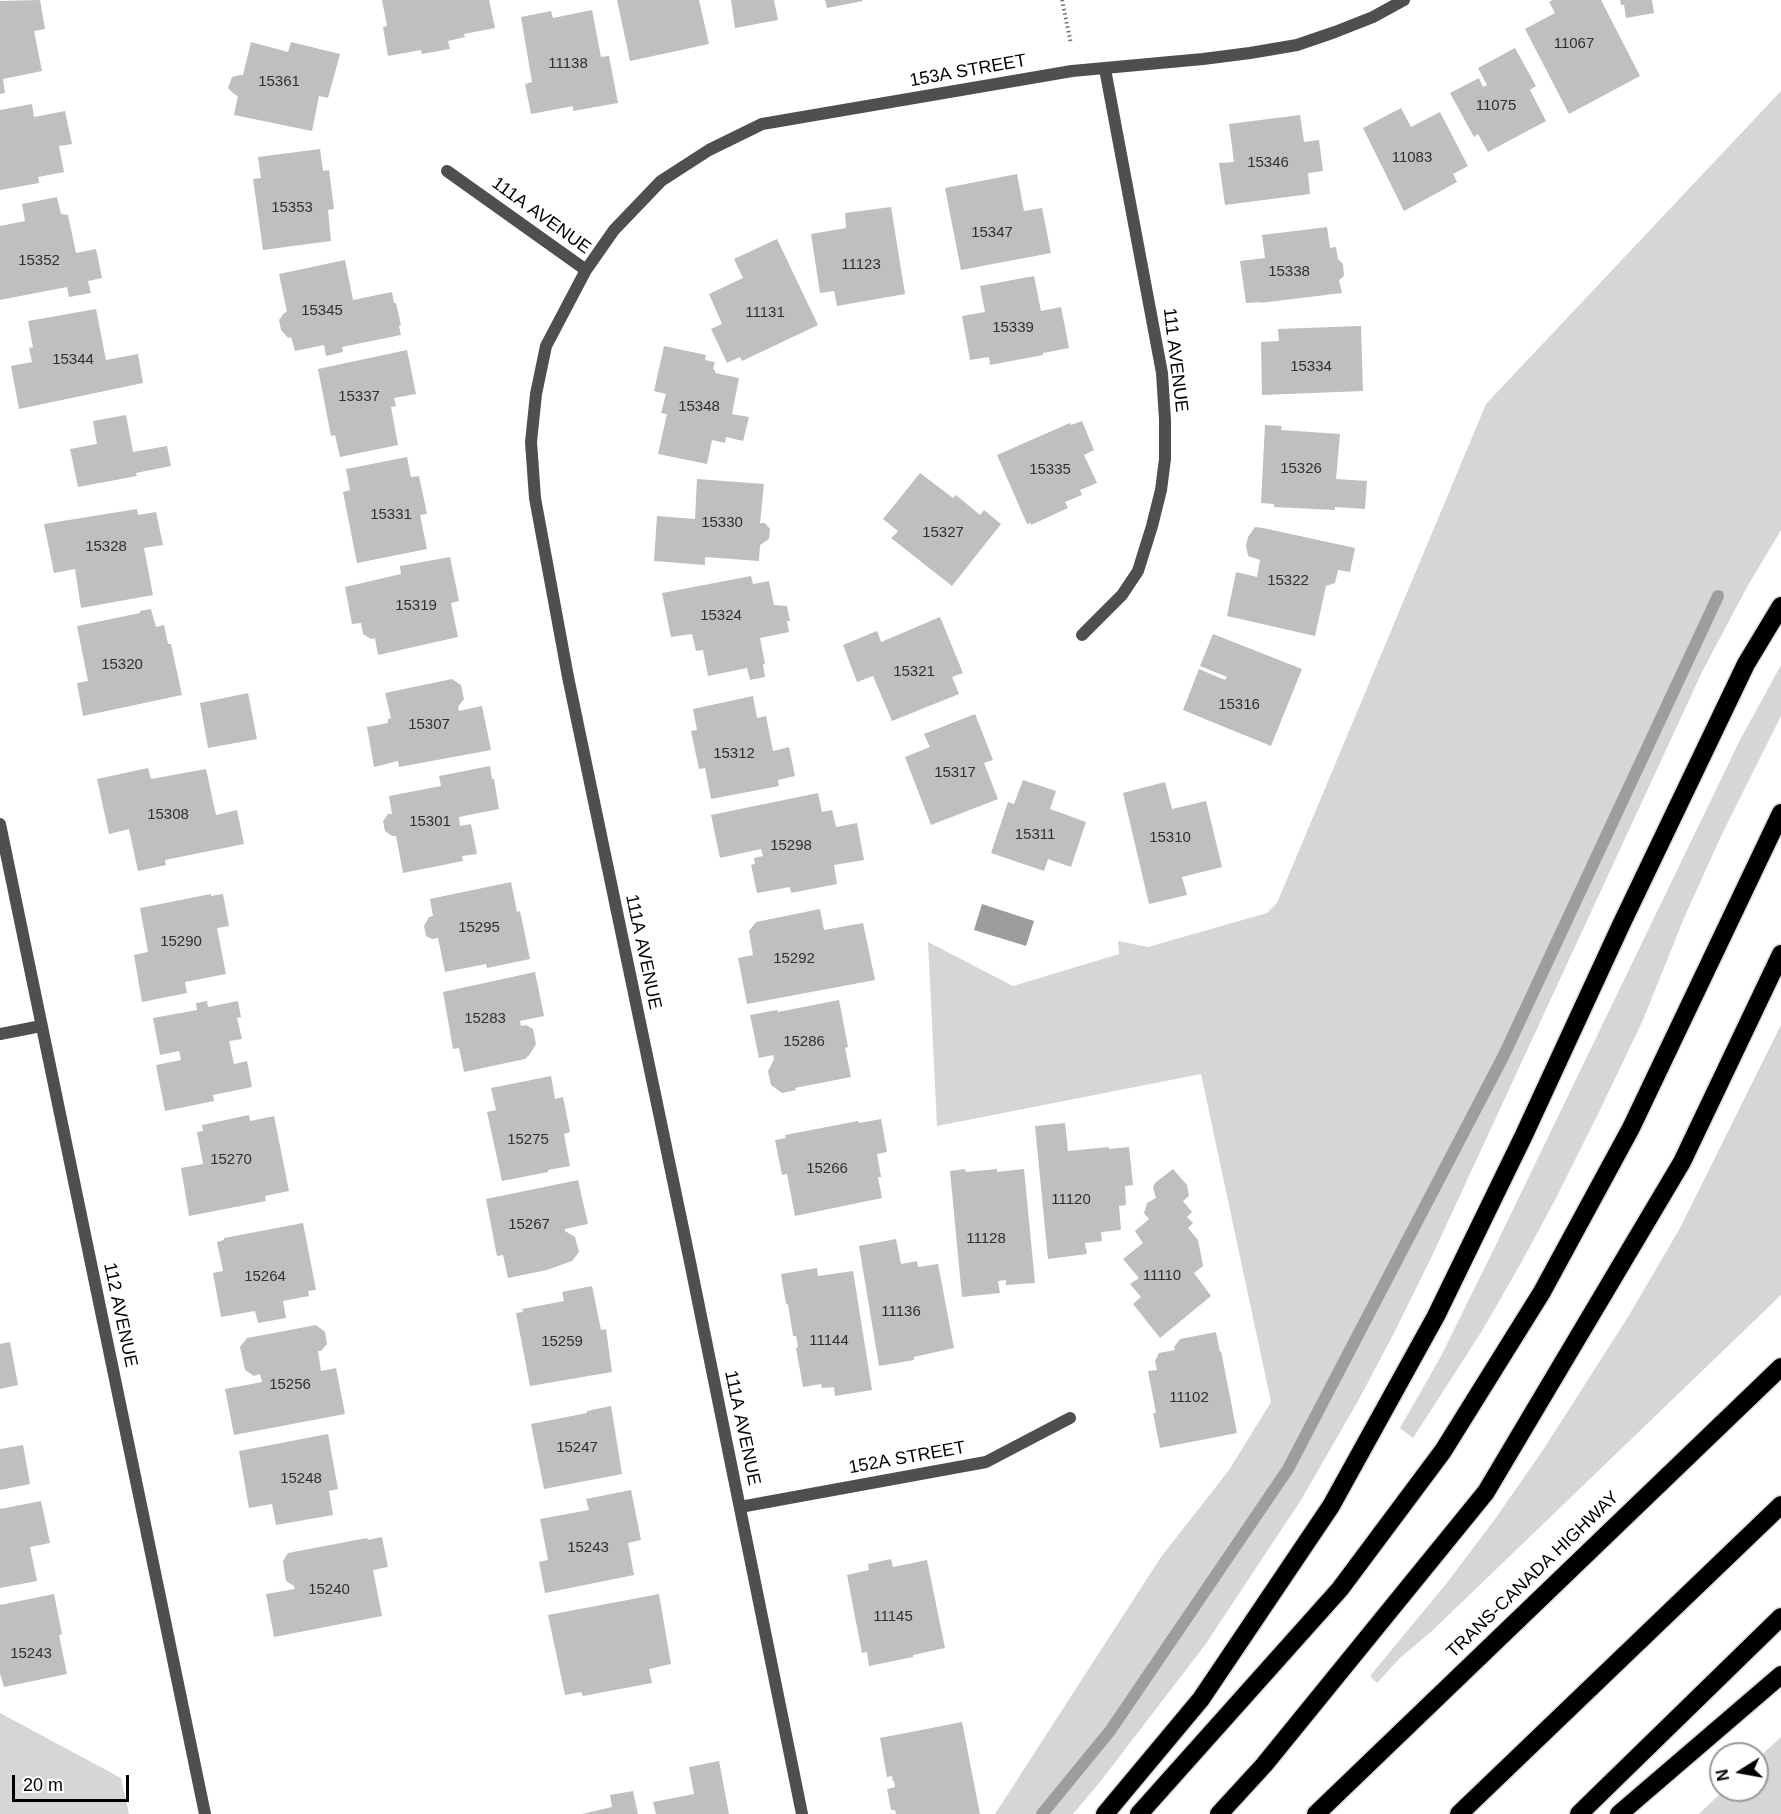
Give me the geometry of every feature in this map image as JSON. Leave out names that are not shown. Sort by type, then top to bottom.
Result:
[{"type":"highway","points":[[1105,1814],[1201,1699],[1331,1506],[1436,1316],[1746,664],[1781,606]]},
{"type":"highway","points":[[1139,1814],[1340,1589],[1443,1451],[1542,1292],[1631,1128],[1781,813]]},
{"type":"highway","points":[[1219,1814],[1271,1756],[1486,1492],[1682,1162],[1781,954]]},
{"type":"highway","name":"TRANS-CANADA HIGHWAY","points":[[1316,1814],[1781,1367]]},
{"type":"highway","points":[[1459,1814],[1781,1505]]},
{"type":"highway","points":[[1579,1814],[1781,1617]]},
{"type":"highway","points":[[1619,1814],[1781,1675]]},
{"type":"street","name":"153A STREET","points":[[586,270],[614,230],[661,181],[709,150],[762,124],[1072,71],[1250,53],[1297,45],[1373,17],[1404,0]]},
{"type":"street","name":"111 AVENUE","points":[[1082,635],[1122,595],[1138,571],[1161,490],[1165,459],[1162,372],[1105,69]]},
{"type":"street","name":"111A AVENUE","points":[[447,171],[586,270],[546,346],[536,394],[531,442],[535,498],[572,699],[802,1814]]},
{"type":"street","name":"112 AVENUE","points":[[0,824],[206,1814]]},
{"type":"street","points":[[0,1034],[42,1026]]},
{"type":"street","name":"152A STREET","points":[[740,1507],[986,1462],[1070,1418]]},
{"type":"path","points":[[1062,0],[1072,48]]},
{"type":"shaded area","points":[[1781,91],[1781,530],[1747,587],[1702,672],[1432,1256],[1394,1333],[1301,1500],[1205,1645],[1073,1814],[995,1814],[1161,1557],[1229,1470],[1271,1402],[1201,1074],[937,1126],[928,942],[1013,986],[1119,954],[1118,941],[1148,947],[1267,913],[1277,903],[1486,404]]},
{"type":"shaded area","points":[[1781,665],[1781,716],[1722,834],[1684,918],[1643,1020],[1556,1198],[1521,1263],[1482,1331],[1413,1438],[1400,1428],[1440,1358],[1740,740]]},
{"type":"shaded area","points":[[982,904],[1034,921],[1026,946],[974,930]]},
{"type":"shaded area","points":[[1781,1025],[1781,1295],[1433,1630],[1400,1658],[1377,1683],[1370,1676],[1446,1584],[1495,1519],[1543,1450],[1628,1317],[1680,1228]]},
{"type":"shaded area","points":[[0,1713],[121,1778],[129,1814],[0,1814]]},
{"type":"shaded area","points":[[1781,1737],[1781,1814],[1699,1814],[1712,1802],[1769,1802],[1769,1748]]},
{"type":"building","points":[[40,0],[45,29],[34,31],[42,71],[3,79],[5,93],[0,94],[0,1]]},
{"type":"building","points":[[382,0],[489,0],[495,28],[464,34],[465,37],[448,41],[450,49],[422,54],[421,50],[388,56],[383,27],[387,26]]},
{"type":"building","points":[[617,0],[699,0],[709,44],[630,61]]},
{"type":"building","points":[[731,0],[774,0],[778,20],[735,28]]},
{"type":"building","points":[[825,0],[862,0],[863,1],[827,8]]},
{"type":"building","points":[[1553,0],[1601,0],[1640,76],[1569,114],[1525,29],[1555,13],[1549,2]]},
{"type":"building","points":[[1620,0],[1652,0],[1654,13],[1626,18],[1624,5],[1621,5]]},
{"type":"building","points":[[592,10],[601,57],[609,56],[618,103],[573,111],[573,106],[531,114],[525,84],[532,82],[521,17],[551,11],[553,18]]},
{"type":"building","points":[[251,42],[288,52],[291,42],[340,54],[328,98],[319,96],[312,131],[234,115],[238,96],[228,88],[232,77],[243,75]]},
{"type":"building","points":[[1515,48],[1536,86],[1530,90],[1546,121],[1488,152],[1478,134],[1474,137],[1450,93],[1479,78],[1483,87],[1487,85],[1478,68]]},
{"type":"building","points":[[32,104],[34,117],[65,111],[72,144],[59,146],[64,172],[38,177],[39,183],[0,190],[0,110]]},
{"type":"building","points":[[1401,108],[1411,127],[1440,112],[1468,166],[1453,174],[1457,182],[1404,211],[1363,128]]},
{"type":"building","points":[[1300,115],[1304,142],[1319,140],[1323,171],[1308,173],[1310,194],[1225,205],[1219,163],[1234,162],[1229,124]]},
{"type":"building","points":[[320,149],[323,171],[329,170],[334,209],[328,210],[331,241],[263,250],[253,179],[261,178],[258,157]]},
{"type":"building","points":[[1017,174],[1024,211],[1042,208],[1051,253],[961,270],[945,188]]},
{"type":"building","points":[[57,197],[61,214],[68,215],[76,253],[96,249],[102,278],[88,281],[91,293],[69,297],[67,287],[0,300],[0,226],[25,221],[22,204]]},
{"type":"building","points":[[891,207],[905,294],[837,306],[834,291],[820,293],[811,234],[846,228],[845,213]]},
{"type":"building","points":[[1327,227],[1330,248],[1336,247],[1338,259],[1343,264],[1344,276],[1339,280],[1342,293],[1246,303],[1240,261],[1265,258],[1262,235]]},
{"type":"building","points":[[777,239],[818,325],[742,361],[740,357],[727,363],[711,329],[722,324],[709,294],[743,278],[734,259]]},
{"type":"building","points":[[345,260],[353,300],[392,292],[401,325],[399,326],[401,335],[342,347],[343,352],[326,356],[324,345],[295,351],[291,337],[288,338],[281,330],[279,320],[287,312],[279,274]]},
{"type":"building","points":[[1034,276],[1041,311],[1061,307],[1069,348],[990,365],[989,357],[970,360],[962,316],[985,312],[980,286]]},
{"type":"building","points":[[96,309],[106,360],[138,354],[143,383],[19,409],[11,366],[32,362],[29,348],[33,347],[28,321]]},
{"type":"building","points":[[1361,326],[1363,391],[1262,395],[1261,342],[1279,341],[1278,329]]},
{"type":"building","points":[[664,346],[706,355],[705,360],[715,362],[713,369],[715,373],[739,378],[732,414],[749,417],[743,441],[726,437],[725,443],[712,440],[707,464],[658,454],[667,414],[661,413],[666,394],[654,391]]},
{"type":"building","points":[[407,350],[416,394],[394,398],[396,406],[391,407],[398,445],[340,457],[335,435],[331,436],[318,369]]},
{"type":"building","points":[[126,415],[133,452],[167,446],[171,466],[136,473],[137,476],[78,487],[70,449],[97,444],[93,421]]},
{"type":"building","points":[[1082,421],[1094,450],[1084,455],[1097,483],[1080,490],[1082,495],[1065,502],[1068,508],[1031,525],[1031,523],[1027,524],[997,455],[1070,423],[1071,425]]},
{"type":"building","points":[[1265,425],[1282,426],[1281,430],[1340,434],[1336,479],[1367,481],[1365,509],[1274,507],[1274,504],[1261,503]]},
{"type":"building","points":[[407,457],[411,477],[419,476],[427,514],[420,515],[427,549],[357,563],[343,492],[350,490],[346,469]]},
{"type":"building","points":[[920,473],[953,498],[956,495],[980,515],[984,510],[1001,524],[952,586],[891,538],[898,531],[883,519]]},
{"type":"building","points":[[697,479],[764,484],[760,523],[765,523],[770,529],[769,539],[760,545],[759,561],[705,557],[705,565],[654,561],[657,516],[695,519]]},
{"type":"building","points":[[137,509],[138,515],[156,512],[163,545],[144,548],[153,595],[81,608],[75,569],[54,573],[44,524]]},
{"type":"building","points":[[1255,527],[1355,548],[1350,572],[1338,570],[1335,583],[1326,586],[1315,636],[1227,616],[1236,572],[1257,577],[1260,560],[1248,556],[1246,546],[1248,537]]},
{"type":"building","points":[[450,557],[459,601],[451,603],[458,637],[378,655],[375,638],[371,639],[363,634],[361,623],[352,624],[345,587],[401,574],[400,566]]},
{"type":"building","points":[[751,576],[753,584],[769,581],[774,605],[787,606],[790,621],[787,621],[789,632],[760,638],[765,677],[750,680],[747,668],[708,676],[703,650],[696,651],[692,634],[671,637],[662,593]]},
{"type":"building","points":[[151,609],[156,627],[164,625],[168,644],[171,644],[182,695],[83,716],[77,683],[88,681],[77,626]]},
{"type":"building","points":[[940,617],[963,673],[952,677],[959,694],[892,721],[873,676],[857,682],[843,645],[877,631],[881,642]]},
{"type":"building","points":[[1213,634],[1302,669],[1271,746],[1183,710],[1199,669],[1225,680],[1227,677],[1200,666]]},
{"type":"building","points":[[452,679],[461,685],[464,699],[458,707],[459,711],[482,706],[491,750],[399,767],[398,761],[374,767],[367,727],[388,723],[388,719],[391,718],[385,693]]},
{"type":"building","points":[[248,693],[257,739],[208,748],[200,703]]},
{"type":"building","points":[[753,696],[757,718],[766,716],[773,751],[789,747],[795,776],[778,780],[779,786],[711,799],[705,768],[699,769],[691,731],[697,730],[693,709]]},
{"type":"building","points":[[975,714],[993,760],[984,763],[998,799],[931,825],[905,757],[930,747],[924,734]]},
{"type":"building","points":[[490,766],[499,809],[459,817],[460,826],[471,824],[477,854],[462,856],[463,861],[403,873],[396,836],[385,831],[383,821],[388,814],[392,814],[389,796],[441,786],[439,776]]},
{"type":"building","points":[[148,768],[151,779],[206,769],[216,815],[237,810],[244,844],[165,860],[166,865],[138,871],[129,829],[109,834],[97,779]]},
{"type":"building","points":[[1023,780],[1056,791],[1050,809],[1086,822],[1071,867],[1048,859],[1044,871],[991,853],[1008,802],[1014,804]]},
{"type":"building","points":[[1165,782],[1172,809],[1206,801],[1222,867],[1182,877],[1187,895],[1149,904],[1123,793]]},
{"type":"building","points":[[818,793],[822,812],[832,810],[836,827],[857,823],[864,860],[834,865],[837,884],[791,893],[790,887],[757,893],[751,865],[755,864],[754,858],[763,856],[761,849],[720,858],[711,815]]},
{"type":"building","points":[[511,882],[530,959],[487,968],[486,964],[445,972],[438,938],[432,939],[426,936],[424,926],[429,917],[433,916],[430,899]]},
{"type":"building","points":[[211,894],[211,896],[223,894],[229,926],[217,928],[226,974],[185,982],[187,993],[142,1002],[134,955],[148,952],[140,908]]},
{"type":"building","points":[[820,909],[824,930],[863,923],[875,980],[747,1004],[738,958],[753,955],[749,931],[756,922]]},
{"type":"building","points":[[535,972],[544,1016],[520,1021],[521,1026],[526,1025],[533,1029],[536,1044],[530,1054],[525,1059],[464,1072],[459,1048],[453,1049],[443,992]]},
{"type":"building","points":[[839,1000],[851,1077],[795,1088],[796,1090],[782,1093],[771,1085],[768,1071],[774,1059],[773,1055],[759,1058],[750,1015]]},
{"type":"building","points":[[207,1001],[208,1007],[238,1001],[241,1017],[237,1018],[242,1039],[229,1041],[234,1064],[247,1061],[252,1087],[213,1095],[214,1101],[165,1111],[156,1065],[181,1060],[179,1051],[160,1055],[153,1018],[197,1010],[196,1003]]},
{"type":"building","points":[[551,1076],[555,1099],[563,1097],[570,1132],[564,1134],[570,1166],[502,1181],[487,1112],[496,1110],[491,1088]]},
{"type":"building","points":[[249,1115],[250,1121],[274,1116],[289,1191],[265,1196],[266,1201],[189,1216],[181,1168],[203,1164],[197,1132],[203,1131],[202,1125]]},
{"type":"building","points":[[881,1119],[887,1152],[877,1154],[882,1198],[795,1216],[787,1174],[782,1175],[775,1140],[786,1138],[785,1135],[858,1121],[859,1123]]},
{"type":"building","points":[[1065,1123],[1068,1151],[1129,1147],[1133,1185],[1125,1186],[1126,1205],[1119,1206],[1121,1230],[1101,1232],[1102,1241],[1085,1243],[1087,1254],[1048,1259],[1035,1126]]},
{"type":"building","points":[[965,1169],[966,1172],[997,1169],[997,1172],[1024,1169],[1035,1283],[1006,1285],[1006,1280],[998,1281],[1000,1293],[962,1297],[950,1171]]},
{"type":"building","points":[[1173,1169],[1187,1185],[1189,1196],[1183,1201],[1192,1212],[1187,1217],[1193,1223],[1188,1228],[1198,1240],[1203,1266],[1194,1273],[1211,1296],[1160,1338],[1133,1304],[1141,1297],[1130,1284],[1139,1278],[1123,1259],[1143,1243],[1135,1231],[1149,1219],[1144,1213],[1147,1203],[1156,1198],[1153,1188],[1155,1183]]},
{"type":"building","points":[[578,1180],[588,1224],[565,1229],[565,1231],[575,1237],[579,1252],[572,1261],[547,1270],[508,1278],[503,1255],[497,1256],[486,1199]]},
{"type":"building","points":[[303,1223],[316,1290],[308,1291],[309,1296],[283,1301],[286,1318],[258,1323],[255,1311],[221,1317],[213,1273],[223,1271],[217,1242],[224,1238]]},
{"type":"building","points":[[896,1239],[901,1264],[917,1261],[918,1267],[938,1264],[954,1348],[914,1357],[914,1360],[879,1366],[859,1246]]},
{"type":"building","points":[[817,1268],[818,1276],[853,1271],[872,1390],[835,1396],[834,1387],[822,1388],[821,1384],[803,1387],[796,1336],[793,1336],[781,1274]]},
{"type":"building","points":[[592,1286],[601,1330],[606,1329],[612,1372],[530,1386],[516,1313],[523,1312],[522,1309],[564,1301],[562,1292]]},
{"type":"building","points":[[316,1325],[325,1332],[327,1344],[321,1351],[318,1351],[321,1371],[336,1368],[345,1414],[234,1435],[225,1389],[262,1382],[260,1374],[254,1376],[245,1370],[240,1347],[247,1338]]},
{"type":"building","points":[[1216,1332],[1237,1433],[1160,1448],[1148,1371],[1157,1370],[1155,1361],[1159,1353],[1175,1350],[1174,1347],[1180,1339]]},
{"type":"building","points":[[10,1342],[18,1385],[0,1389],[0,1344]]},
{"type":"building","points":[[611,1406],[622,1474],[544,1489],[531,1424]]},
{"type":"building","points":[[328,1434],[338,1489],[329,1491],[333,1515],[276,1525],[272,1504],[249,1508],[239,1451]]},
{"type":"building","points":[[23,1445],[30,1484],[0,1490],[0,1449]]},
{"type":"building","points":[[631,1490],[641,1540],[628,1543],[634,1575],[545,1593],[539,1562],[548,1560],[540,1519],[589,1510],[586,1499]]},
{"type":"building","points":[[41,1501],[50,1543],[30,1547],[37,1581],[0,1588],[0,1509]]},
{"type":"building","points":[[382,1537],[388,1567],[373,1570],[382,1616],[274,1637],[266,1594],[295,1589],[286,1581],[283,1561],[288,1553]]},
{"type":"building","points":[[891,1559],[893,1567],[927,1560],[945,1648],[869,1666],[867,1652],[862,1653],[847,1575],[869,1570],[868,1564]]},
{"type":"building","points":[[54,1594],[67,1674],[4,1687],[0,1674],[0,1605]]},
{"type":"building","points":[[659,1594],[671,1664],[649,1669],[652,1683],[583,1696],[581,1692],[565,1695],[548,1615]]},
{"type":"building","points":[[962,1722],[980,1814],[896,1814],[895,1810],[891,1810],[887,1789],[895,1787],[894,1781],[892,1776],[887,1777],[880,1738]]},
{"type":"building","points":[[719,1761],[729,1814],[656,1814],[653,1802],[694,1794],[689,1767]]},
{"type":"building","points":[[633,1791],[638,1814],[582,1814],[612,1807],[610,1795]]},
{"type":"waterway","points":[[1042,1814],[1110,1731],[1288,1469],[1504,1055],[1718,596]]}]
